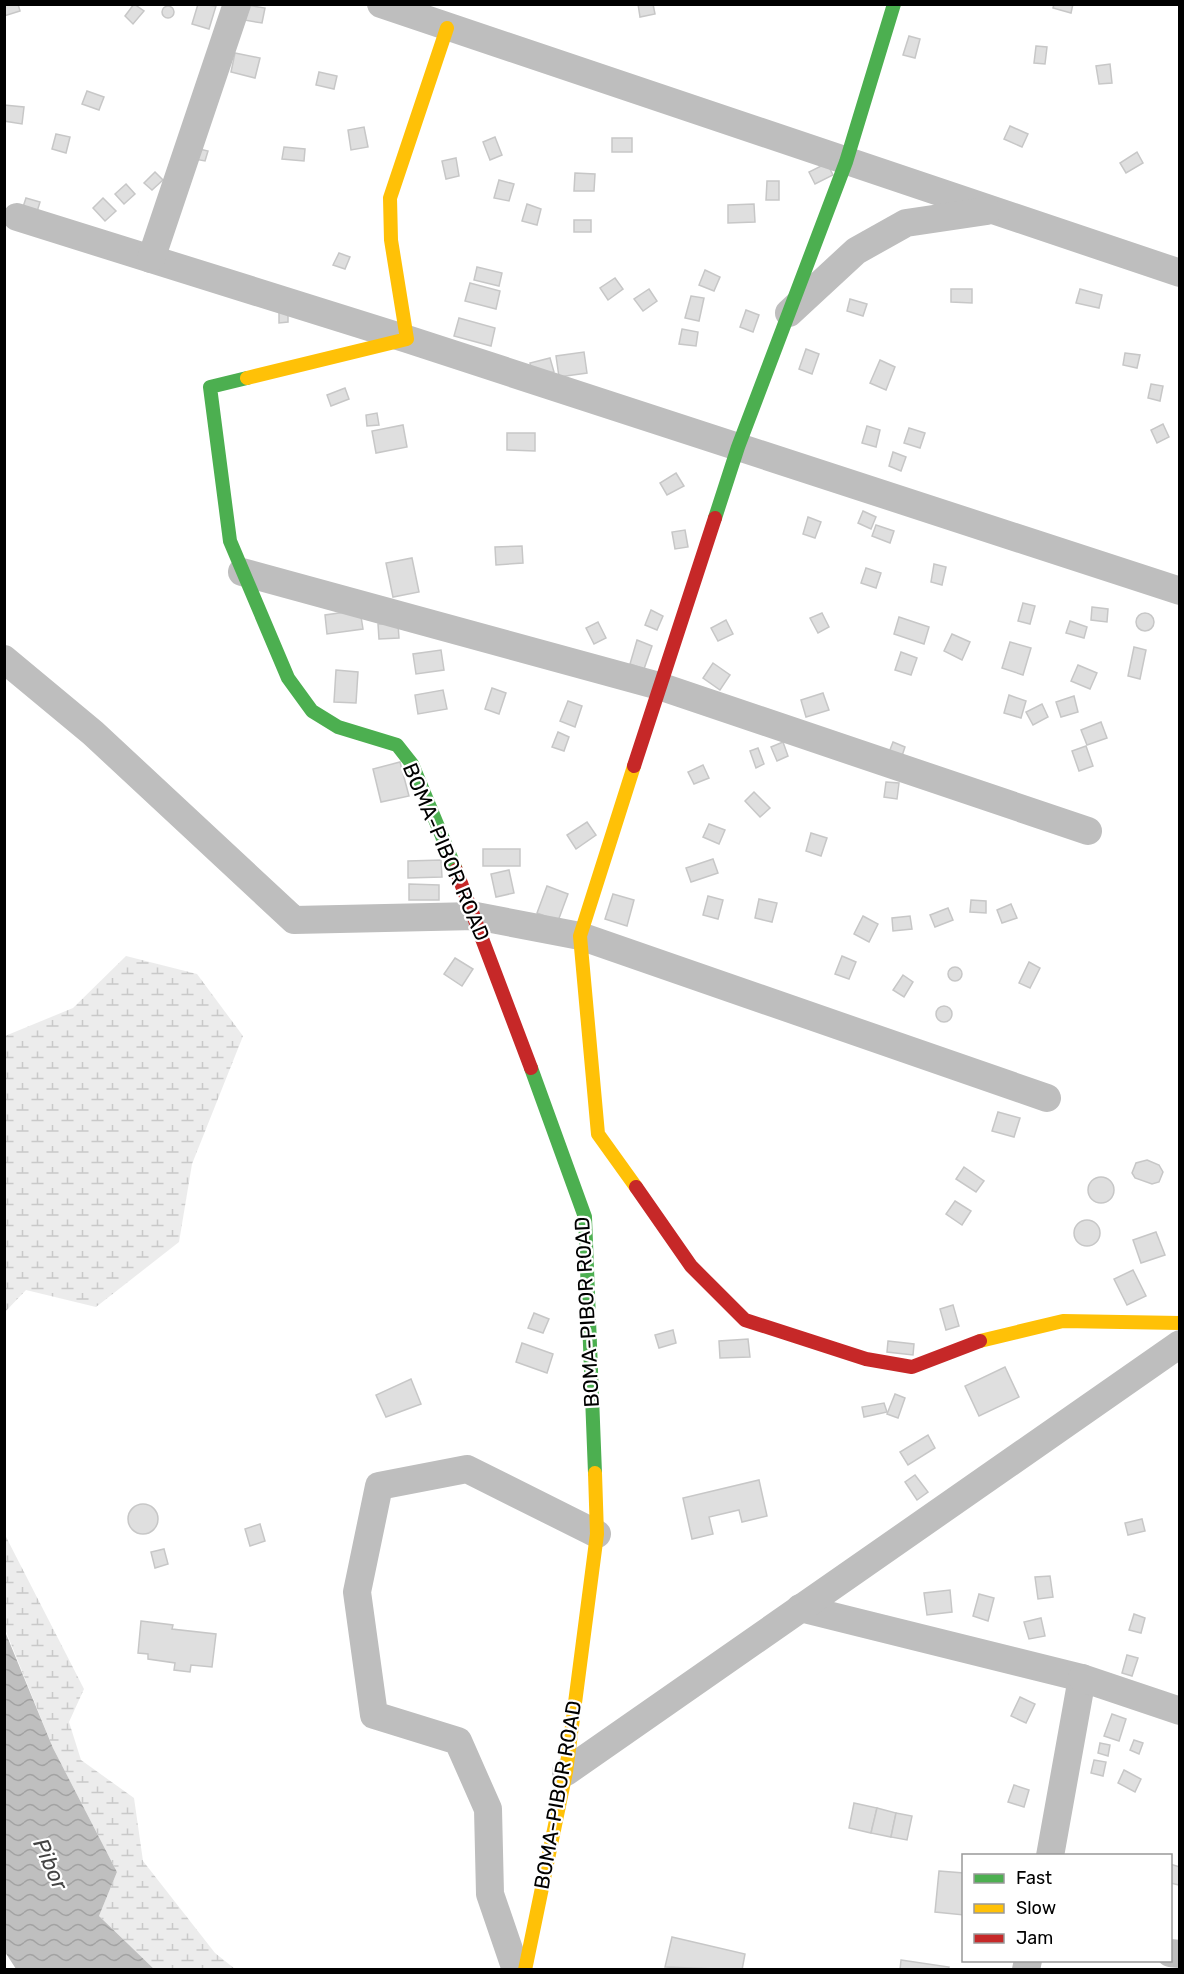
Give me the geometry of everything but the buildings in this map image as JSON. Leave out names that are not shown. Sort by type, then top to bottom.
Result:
[{"type":"street","points":[[151,259],[237,4]]},
{"type":"street","points":[[381,4],[1179,273]]},
{"type":"street","points":[[894,4],[846,162],[738,447],[580,936],[598,1134],[691,1266],[745,1320],[866,1359],[912,1367],[980,1341],[1063,1321],[1179,1323]]},
{"type":"street","points":[[407,339],[391,240],[390,198],[447,28]]},
{"type":"street","points":[[789,313],[856,251],[906,224],[992,210]]},
{"type":"street","points":[[17,217],[407,339],[1179,591]]},
{"type":"street","name":"BOMA-PIBOR ROAD","points":[[407,339],[210,387],[230,541],[288,678],[312,711],[338,726],[397,745],[412,764],[476,916],[585,1217],[597,1534],[566,1772],[525,1970]]},
{"type":"street","points":[[242,572],[659,686],[1088,831]]},
{"type":"street","points":[[4,659],[93,733],[294,920],[476,916],[580,936],[1047,1098]]},
{"type":"street","points":[[566,1772],[1179,1344]]},
{"type":"street","points":[[516,1970],[489,1894],[488,1809],[458,1741],[374,1715],[357,1592],[379,1486],[467,1469],[597,1534]]},
{"type":"street","points":[[800,1608],[1083,1678],[1179,1712]]},
{"type":"street","points":[[1050,1854],[1083,1678]]},
{"type":"green space","points":[[126,956],[197,974],[243,1036],[192,1164],[179,1242],[96,1307],[26,1290],[5,1312],[5,1036],[73,1008]]},
{"type":"green space","points":[[4,1533],[84,1689],[69,1722],[81,1760],[134,1798],[143,1861],[215,1953],[235,1969],[154,1969],[99,1916],[117,1872],[53,1748],[5,1629]]},
{"type":"water","name":"Pibor","points":[[4,1629],[53,1748],[117,1872],[99,1916],[154,1969],[16,1969],[5,1952]]},
{"type":"traffic: fast","points":[[715,518],[738,447],[846,162],[894,4]]},
{"type":"traffic: fast","points":[[247,378],[210,387],[230,541],[288,678],[312,711],[338,727],[397,745],[412,764],[456,870]]},
{"type":"traffic: fast","points":[[531,1068],[585,1217],[595,1473]]},
{"type":"traffic: slow","points":[[247,378],[407,339],[391,240],[390,198],[447,28]]},
{"type":"traffic: slow","points":[[634,766],[580,936],[598,1134],[636,1187]]},
{"type":"traffic: slow","points":[[980,1341],[1063,1321],[1180,1323]]},
{"type":"traffic: slow","points":[[525,1970],[566,1772],[597,1534],[595,1473]]},
{"type":"traffic: jam","points":[[634,766],[715,518]]},
{"type":"traffic: jam","points":[[456,870],[531,1068]]},
{"type":"traffic: jam","points":[[636,1187],[691,1266],[745,1320],[866,1359],[912,1367],[980,1341]]}]
